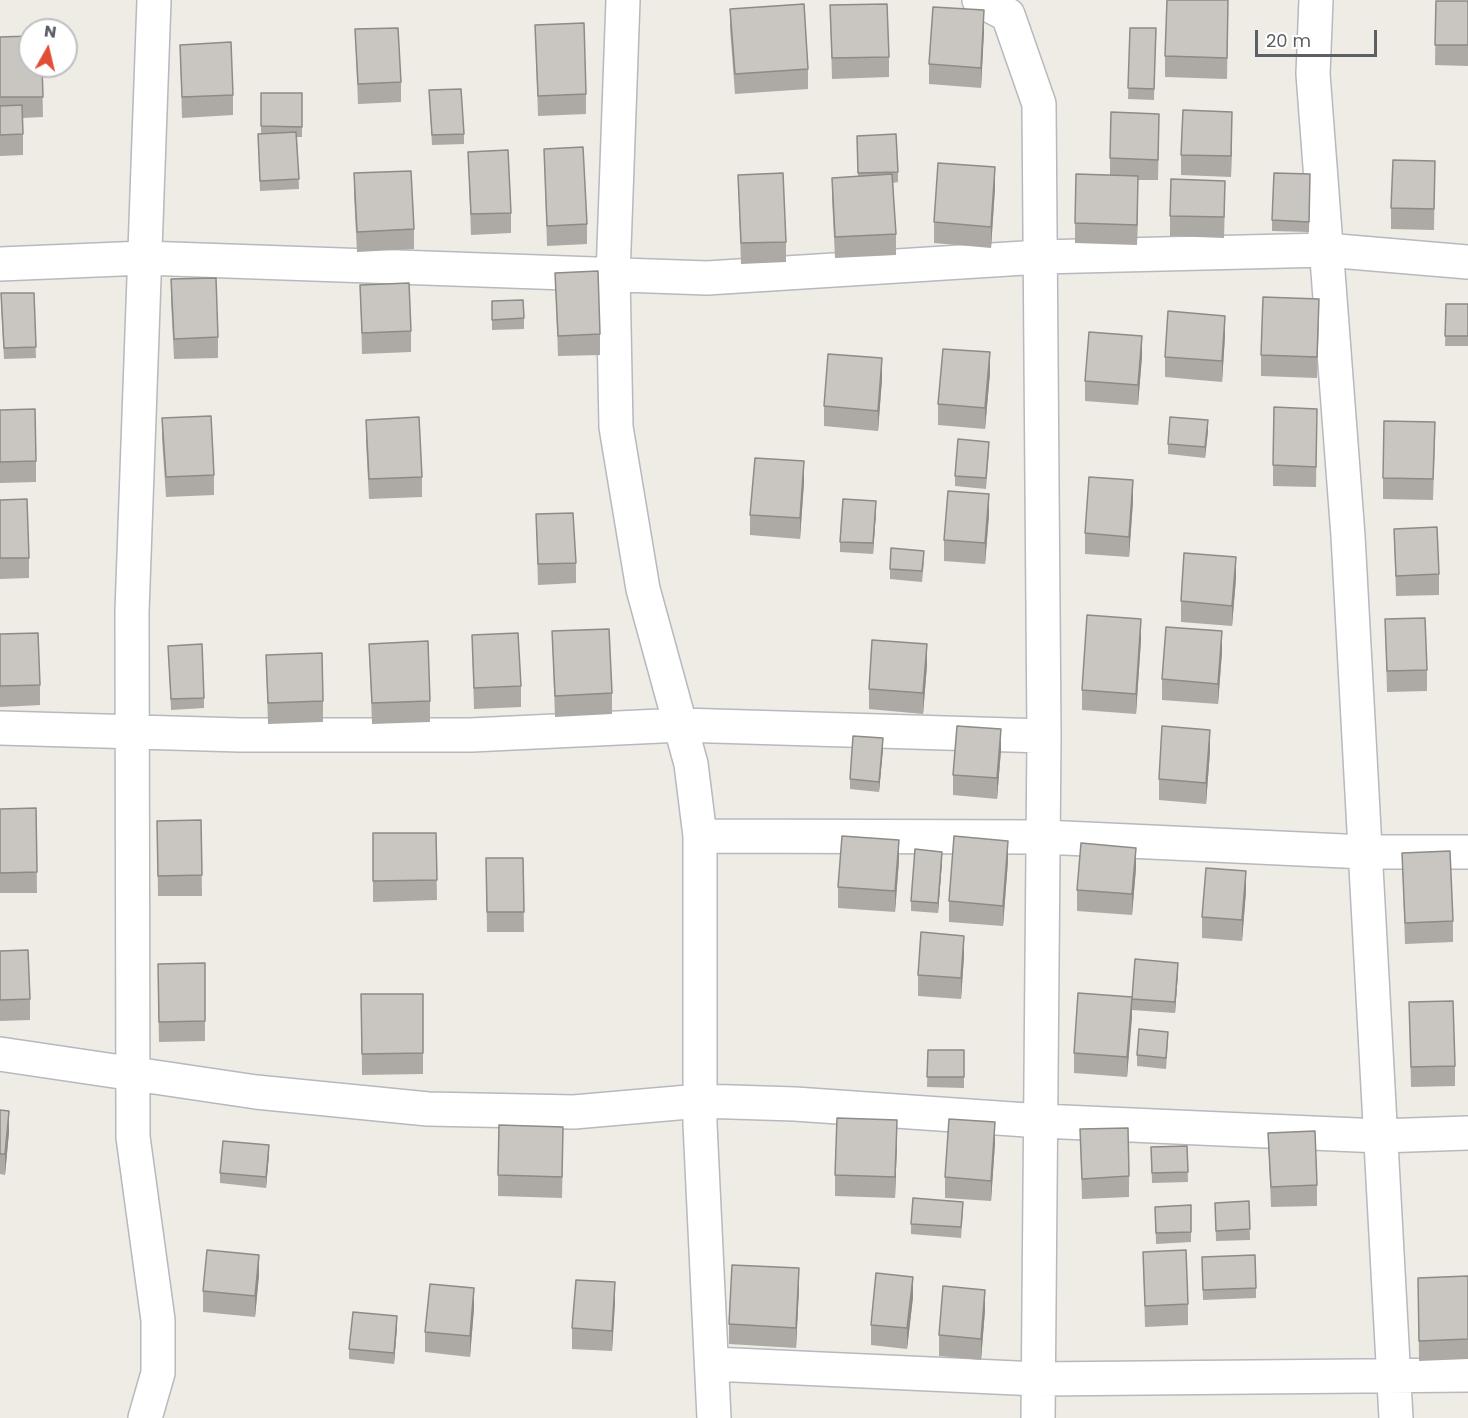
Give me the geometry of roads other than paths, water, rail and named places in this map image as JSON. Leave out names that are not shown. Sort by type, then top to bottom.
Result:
[{"type":"street","points":[[145,1418],[158,1372],[158,1320],[134,1137],[132,611],[154,0]]},
{"type":"street","points":[[623,0],[613,276],[616,427],[643,590],[691,764],[700,836],[700,1101],[714,1418]]},
{"type":"street","points":[[979,0],[1008,15],[1039,104],[1044,736],[1038,1418]]},
{"type":"street","points":[[1316,0],[1313,74],[1348,536],[1396,1418]]},
{"type":"street","points":[[0,264],[144,258],[707,278],[1040,257],[1326,250],[1468,262]]},
{"type":"street","points":[[0,728],[133,732],[471,735],[681,725],[1044,736]]},
{"type":"street","points":[[700,836],[1043,837],[1365,852],[1468,852]]},
{"type":"street","points":[[0,1054],[256,1092],[428,1109],[574,1112],[700,1101],[795,1104],[1041,1121],[1380,1136],[1468,1133]]},
{"type":"street","points":[[713,1364],[1038,1379],[1468,1375]]}]
